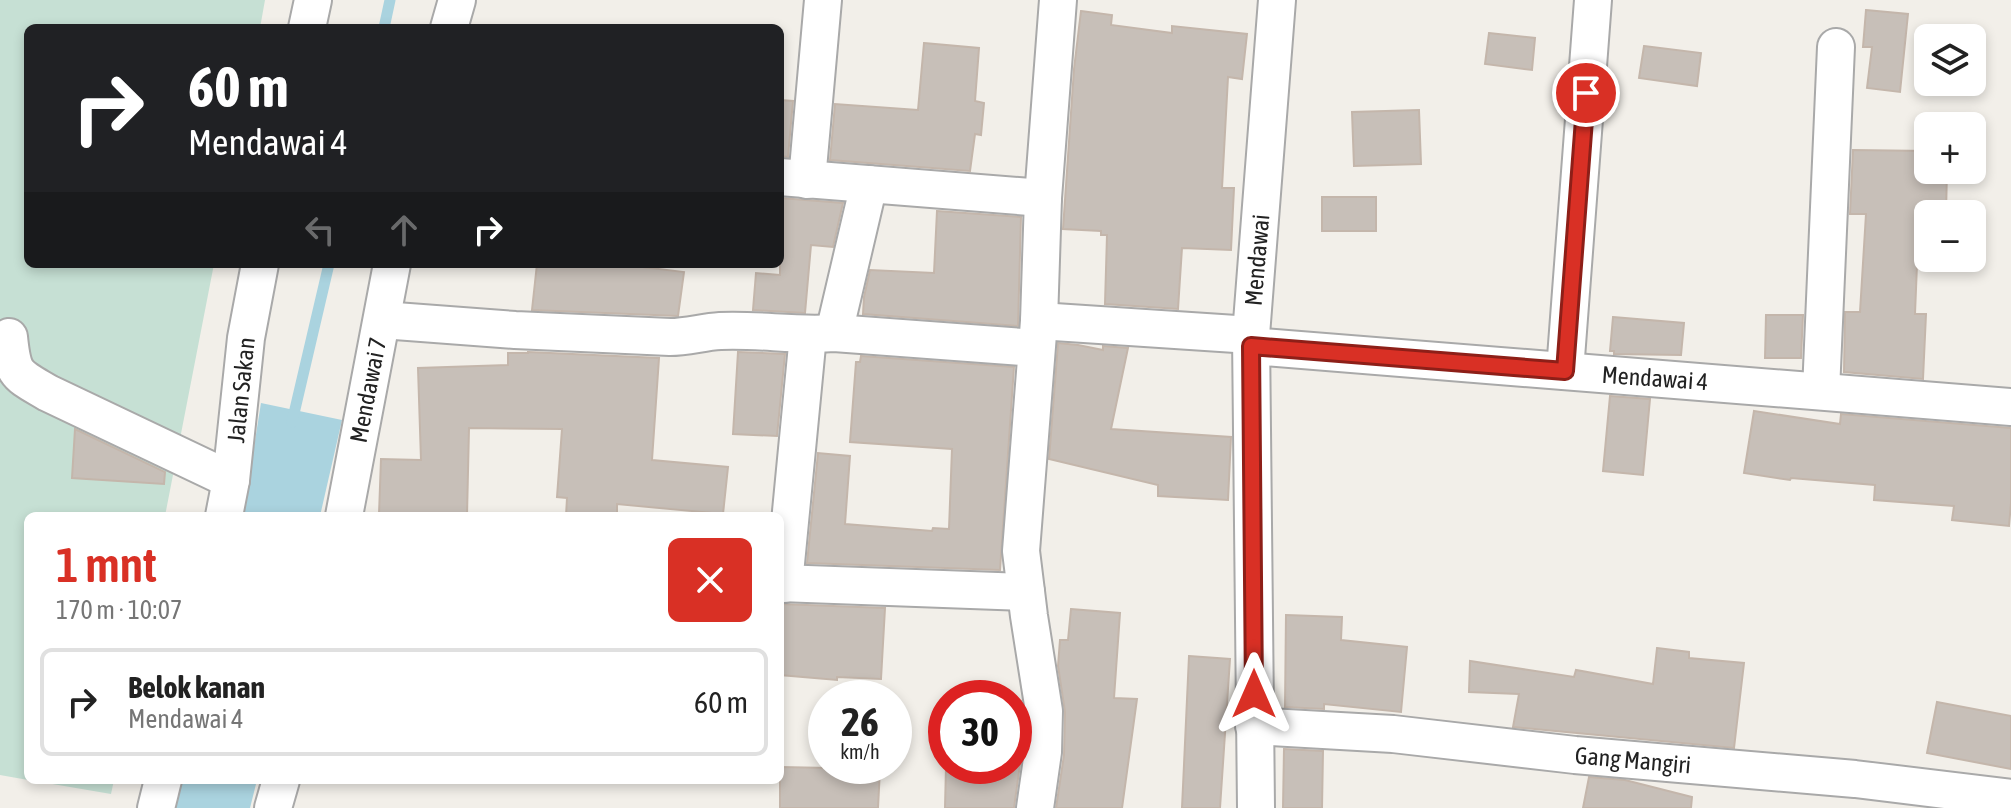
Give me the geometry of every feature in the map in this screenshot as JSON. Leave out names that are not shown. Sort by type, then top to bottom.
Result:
[{"type":"street","points":[[308,24],[313,0]]},
{"type":"street","points":[[450,24],[457,0]]},
{"type":"street","points":[[823,0],[794,178],[1043,198]]},
{"type":"street","points":[[1035,808],[1043,752],[1044,711],[1021,551],[1058,0]]},
{"type":"street","name":"Mendawai","points":[[1256,808],[1251,340],[1277,0]]},
{"type":"street","points":[[1565,371],[1593,0]]},
{"type":"street","points":[[1821,391],[1836,47]]},
{"type":"street","points":[[784,570],[821,334],[869,184]]},
{"type":"street","name":"Jalan Sakan","points":[[225,512],[246,338],[259,268]]},
{"type":"street","name":"Mendawai 7","points":[[345,512],[391,268]]},
{"type":"street","name":"Mendawai 4","points":[[382,320],[670,337],[721,331],[1251,340],[1565,371],[2011,407]]},
{"type":"street","points":[[9,337],[12,363],[21,377],[48,393],[231,480]]},
{"type":"street","points":[[784,583],[1026,592]]},
{"type":"street","name":"Gang Mangiri","points":[[1254,726],[1393,734],[1575,755],[1855,779],[2011,798]]},
{"type":"street","points":[[156,808],[162,784]]},
{"type":"street","points":[[273,808],[280,784]]},
{"type":"green space","points":[[0,0],[265,0],[261,24],[24,24],[24,268],[213,268],[166,512],[24,512],[24,779],[0,775]]},
{"type":"green space","points":[[52,784],[113,784],[111,794]]},
{"type":"water","points":[[261,403],[342,420],[321,512],[244,512]]},
{"type":"water","points":[[179,784],[256,784],[250,808],[172,808]]},
{"type":"building","points":[[1866,10],[1908,14],[1900,92],[1867,88],[1872,47],[1863,47]]},
{"type":"building","points":[[1081,11],[1112,15],[1111,25],[1172,33],[1172,26],[1247,34],[1242,79],[1228,77],[1222,188],[1234,188],[1231,250],[1182,248],[1178,309],[1105,304],[1107,235],[1101,235],[1101,231],[1063,229]]},
{"type":"building","points":[[1489,33],[1535,38],[1532,70],[1485,64]]},
{"type":"building","points":[[924,43],[979,48],[975,101],[984,103],[981,135],[975,134],[970,171],[830,160],[835,104],[918,110]]},
{"type":"building","points":[[1644,46],[1701,53],[1697,86],[1639,78]]},
{"type":"building","points":[[784,100],[793,101],[788,157],[784,156]]},
{"type":"building","points":[[1419,110],[1421,164],[1354,166],[1352,112]]},
{"type":"building","points":[[1853,150],[1914,151],[1914,184],[1947,184],[1946,200],[1914,200],[1915,314],[1926,314],[1923,379],[1844,372],[1845,312],[1860,312],[1866,214],[1850,214]]},
{"type":"building","points":[[1322,197],[1376,197],[1376,231],[1322,231]]},
{"type":"building","points":[[784,198],[843,203],[833,247],[811,245],[805,313],[753,310],[756,273],[780,275],[780,268],[784,268]]},
{"type":"building","points":[[937,211],[1021,217],[1018,326],[863,314],[870,270],[934,273]]},
{"type":"building","points":[[537,268],[651,268],[684,272],[678,316],[532,310]]},
{"type":"building","points":[[1766,315],[1803,315],[1801,358],[1765,358]]},
{"type":"building","points":[[1613,317],[1684,323],[1681,355],[1614,354],[1610,351]]},
{"type":"building","points":[[1058,343],[1103,350],[1103,346],[1128,348],[1111,429],[1231,437],[1228,500],[1158,496],[1158,485],[1049,459]]},
{"type":"building","points":[[738,352],[785,354],[777,436],[733,434]]},
{"type":"building","points":[[508,353],[659,358],[652,460],[728,467],[723,512],[617,504],[617,512],[566,512],[567,498],[557,497],[562,429],[469,428],[467,512],[379,512],[381,459],[421,460],[418,368],[508,365]]},
{"type":"building","points":[[861,356],[1014,367],[1000,570],[807,563],[818,453],[850,456],[845,524],[932,531],[933,528],[949,529],[952,449],[850,442],[856,362],[860,362]]},
{"type":"building","points":[[1610,396],[1650,399],[1643,475],[1603,471]]},
{"type":"building","points":[[1754,411],[1840,424],[1841,414],[2011,428],[2009,526],[1952,520],[1954,506],[1874,500],[1875,485],[1790,480],[1744,473]]},
{"type":"building","points":[[75,429],[165,472],[164,484],[72,478]]},
{"type":"building","points":[[784,604],[885,608],[881,679],[837,677],[837,680],[784,675]]},
{"type":"building","points":[[1071,609],[1120,613],[1114,698],[1137,699],[1122,808],[1056,808],[1064,755],[1065,712],[1058,666],[1060,640],[1068,640]]},
{"type":"building","points":[[1286,615],[1342,617],[1341,640],[1407,647],[1401,712],[1324,704],[1324,709],[1285,707]]},
{"type":"building","points":[[1657,648],[1689,652],[1689,658],[1744,663],[1734,748],[1513,727],[1519,694],[1469,692],[1470,661],[1574,677],[1576,670],[1653,684]]},
{"type":"building","points":[[1189,656],[1230,659],[1220,808],[1182,808]]},
{"type":"building","points":[[1937,702],[2011,716],[2011,769],[1927,753]]},
{"type":"building","points":[[1284,749],[1323,751],[1322,808],[1283,808]]},
{"type":"building","points":[[784,767],[808,768],[808,784],[879,784],[878,808],[780,808]]},
{"type":"building","points":[[1589,777],[1625,780],[1692,797],[1691,808],[1583,808]]},
{"type":"building","points":[[946,784],[1017,784],[1014,808],[945,808]]},
{"type":"waterway","points":[[385,24],[390,0]]},
{"type":"waterway","points":[[292,422],[328,268]]},
{"type":"route","points":[[1254,694],[1251,346],[1565,371],[1586,93]]}]
